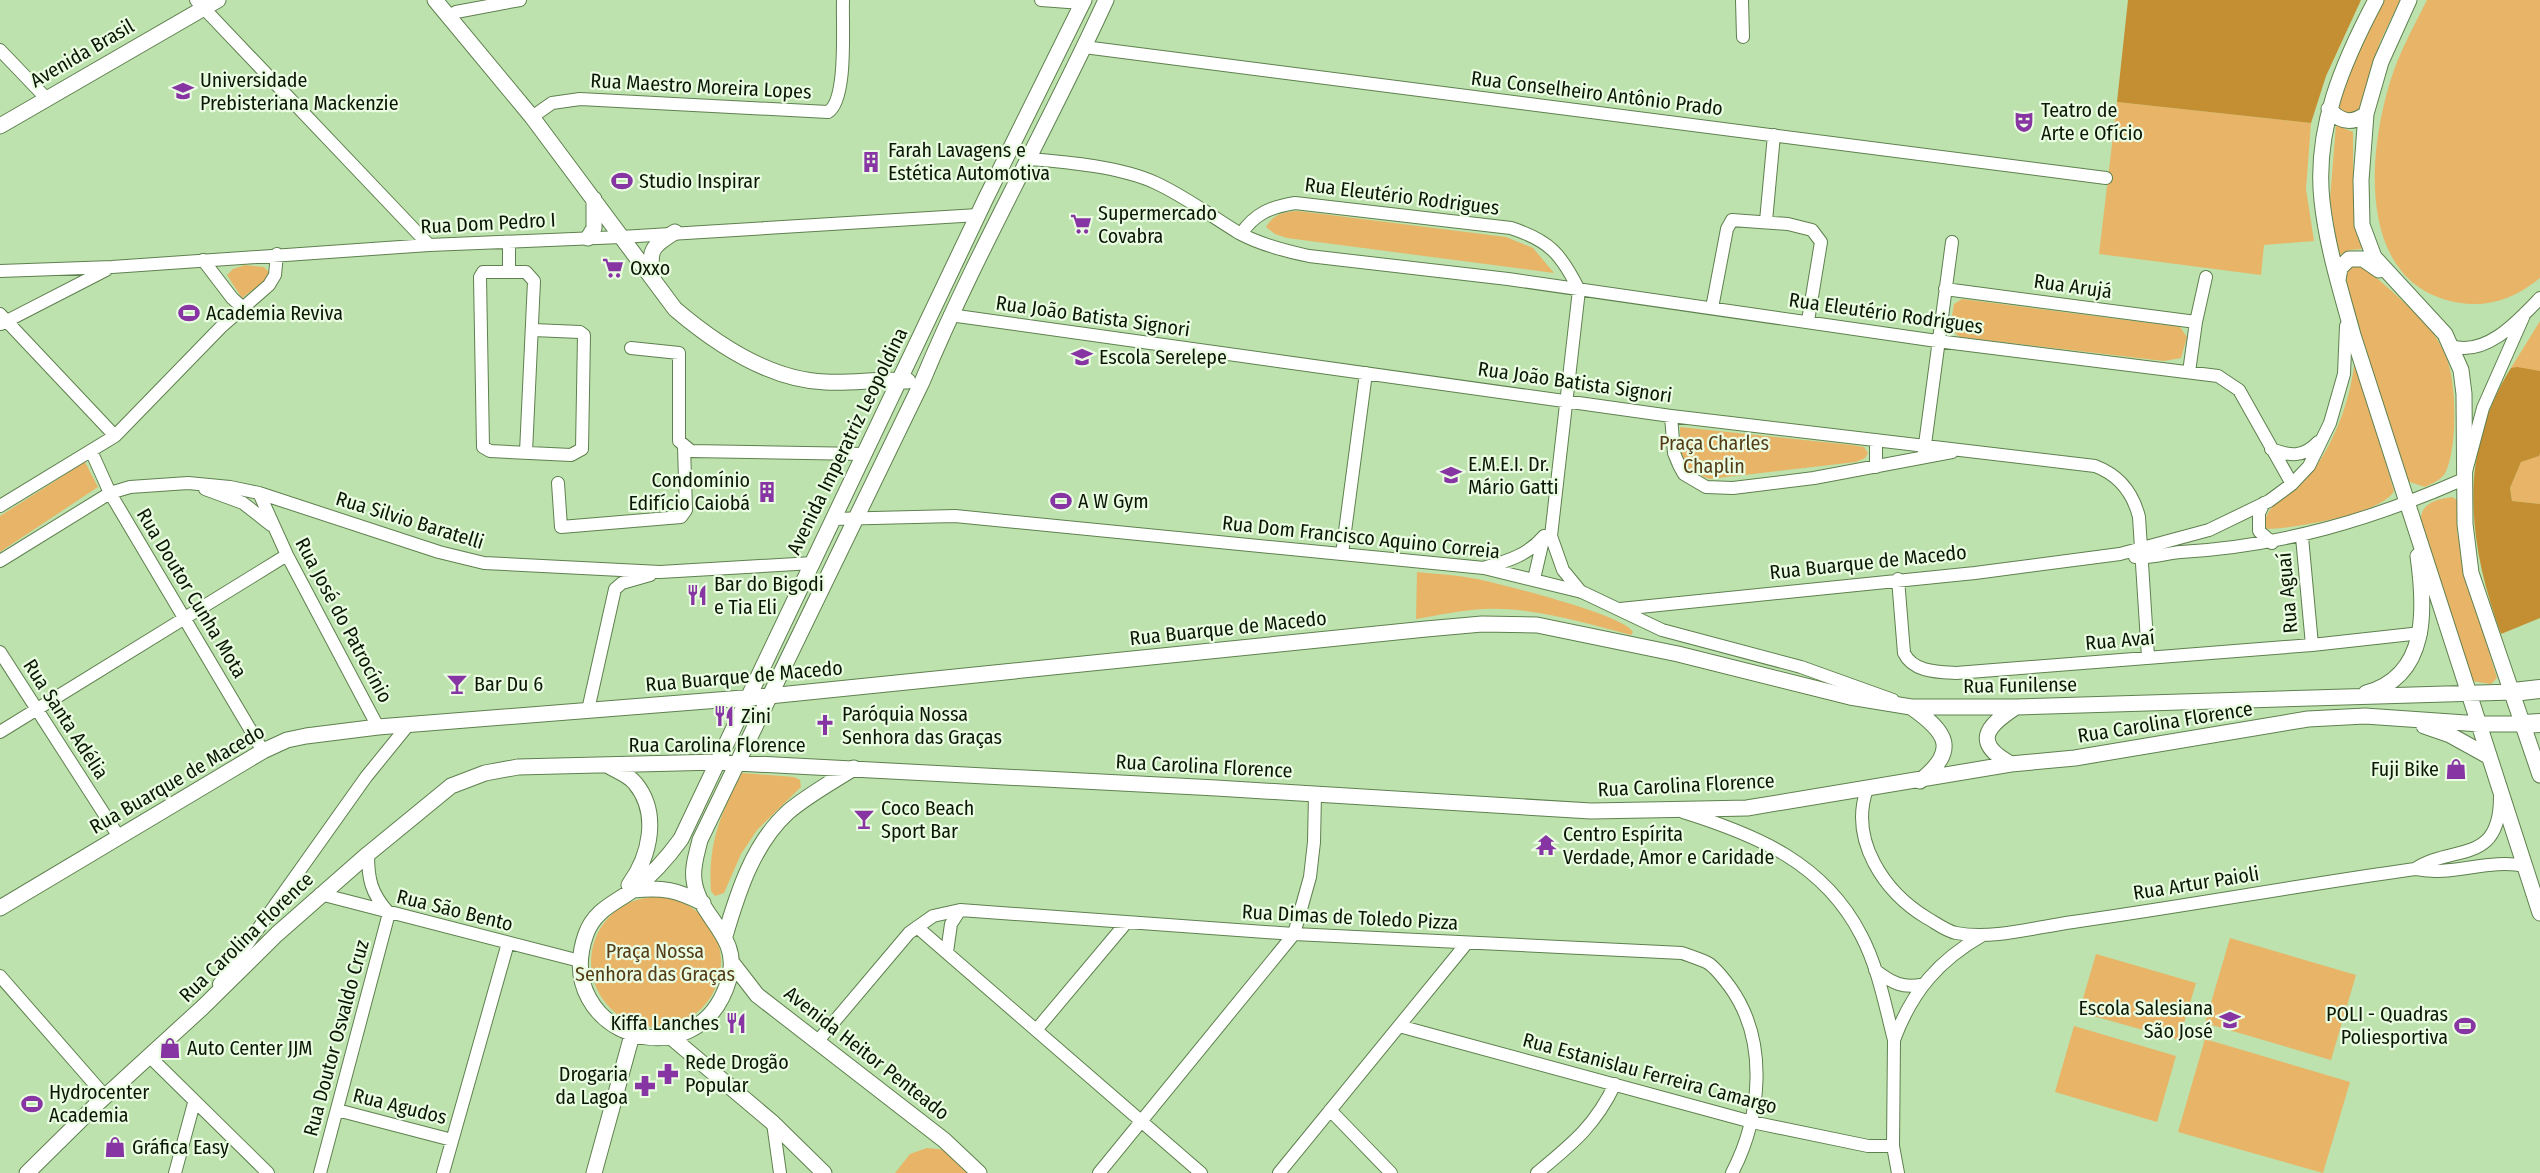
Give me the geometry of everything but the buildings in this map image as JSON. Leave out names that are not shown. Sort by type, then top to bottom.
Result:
[{"type":"highway","points":[[2513,692],[2540,689]]},
{"type":"main road","name":"Avenida Brasil","points":[[0,126],[200,4],[218,0]]},
{"type":"main road","points":[[435,0],[532,117],[675,309],[702,332],[772,370],[811,381],[900,380],[922,382]]},
{"type":"main road","name":"Avenida Imperatriz Leopoldina","points":[[703,903],[693,881],[694,863],[700,840],[922,382],[950,315],[1030,159],[1106,0]]},
{"type":"main road","points":[[2376,0],[2360,31],[2329,109],[2322,145],[2321,200],[2344,303],[2468,693],[2480,724],[2488,756],[2540,911]]},
{"type":"main road","points":[[2409,0],[2390,37],[2366,114],[2361,180],[2362,225],[2373,257],[2433,319],[2451,346],[2461,370],[2464,394],[2467,548],[2471,573],[2513,692],[2532,723],[2540,775]]},
{"type":"main road","name":"Avenida Imperatriz Leopoldina","points":[[628,892],[669,856],[681,839],[978,215],[1083,2]]},
{"type":"main road","points":[[2329,109],[2345,121],[2356,121],[2366,114]]},
{"type":"main road","points":[[588,238],[594,228],[594,199]]},
{"type":"main road","points":[[978,215],[987,242]]},
{"type":"main road","points":[[654,282],[650,263],[652,252],[661,241],[675,232]]},
{"type":"main road","points":[[2338,280],[2343,263],[2357,258],[2368,262],[2394,281]]},
{"type":"main road","points":[[2349,697],[2373,691],[2397,674],[2411,658],[2421,633],[2423,591],[2414,523]]},
{"type":"main road","name":"Rua Buarque de Macedo","points":[[0,908],[264,751],[287,740],[306,736],[409,724],[769,696],[1426,629],[1482,624],[1537,625]]},
{"type":"main road","name":"Rua Funilense","points":[[1537,625],[1678,654],[1850,698],[1911,707],[2016,707],[2513,692]]},
{"type":"main road","points":[[1911,707],[1930,720],[1943,735],[1945,744],[1940,763],[1920,781]]},
{"type":"main road","points":[[2011,764],[1995,755],[1987,742],[1987,736],[1997,718],[2016,707]]},
{"type":"main road","name":"Rua Carolina Florence","points":[[29,1172],[105,1096],[203,1007],[320,894],[368,854],[451,786],[485,773],[518,767],[718,762],[1591,811],[1676,810],[1747,808],[1920,781],[2011,764],[2075,758],[2308,719],[2365,716],[2480,724],[2532,723]]},
{"type":"main road","points":[[2406,720],[2450,735],[2488,756]]},
{"type":"main road","points":[[607,765],[634,781],[646,802],[651,830],[646,856],[628,892],[597,915],[586,933],[580,962],[581,979],[605,1020],[632,1035],[653,1039],[671,1037],[692,1029],[717,1007],[729,981],[733,964],[725,936],[703,903],[678,891],[662,887],[628,892]]},
{"type":"main road","points":[[725,936],[748,867],[766,839],[787,813],[854,768]]},
{"type":"main road","name":"Avenida Heitor Penteado","points":[[733,964],[757,995],[945,1140],[978,1173]]},
{"type":"main road","points":[[594,1173],[632,1035]]},
{"type":"main road","points":[[671,1037],[772,1123],[824,1173]]},
{"type":"street","points":[[448,16],[456,12],[520,0]]},
{"type":"street","name":"Rua Maestro Moreira Lopes","points":[[532,117],[552,103],[580,99],[828,112],[836,104],[841,75],[843,0]]},
{"type":"street","points":[[1041,0],[1083,2]]},
{"type":"street","points":[[1742,0],[1743,38]]},
{"type":"street","points":[[200,4],[429,244]]},
{"type":"street","name":"Rua Conselheiro Antônio Prado","points":[[1084,47],[2106,178]]},
{"type":"street","points":[[0,50],[46,98]]},
{"type":"street","points":[[1766,221],[1774,135]]},
{"type":"street","name":"Rua Eleutério Rodrigues","points":[[1030,159],[1142,178],[1188,200],[1241,234],[1283,251],[1309,256],[1712,308],[1937,341],[2218,376],[2239,390],[2292,484]]},
{"type":"street","name":"Rua Eleutério Rodrigues","points":[[1241,234],[1259,213],[1274,206],[1295,202],[1511,228],[1532,235],[1551,246],[1567,265],[1579,290]]},
{"type":"street","name":"Rua Dom Pedro I","points":[[0,271],[111,267],[429,244],[621,237],[978,215]]},
{"type":"street","points":[[1712,308],[1729,223],[1737,219],[1766,221],[1808,228],[1821,242],[1808,321]]},
{"type":"street","points":[[509,242],[509,272]]},
{"type":"street","points":[[1671,416],[1674,453],[1679,465],[1684,474],[1706,487],[1733,488],[1876,467],[1924,452],[1952,242]]},
{"type":"street","points":[[0,506],[92,453],[115,436],[242,307],[273,279],[277,254]]},
{"type":"street","points":[[203,260],[232,298],[242,307]]},
{"type":"street","points":[[111,267],[2,320],[115,436]]},
{"type":"street","points":[[526,453],[534,281],[526,272],[483,272],[480,277],[481,440],[483,447],[490,451],[526,453],[572,455],[582,449],[584,335],[580,332],[533,330]]},
{"type":"street","points":[[2189,372],[2196,322],[2206,277]]},
{"type":"street","name":"Rua Arujá","points":[[1945,289],[2196,322]]},
{"type":"street","points":[[1579,290],[1551,516],[1553,546],[1563,570],[1582,592]]},
{"type":"street","points":[[2451,346],[2462,350],[2481,347],[2525,313],[2540,298]]},
{"type":"street","name":"Rua Buarque de Macedo","points":[[2141,552],[2209,530],[2264,503],[2292,484],[2308,466],[2330,423],[2344,374],[2347,345],[2344,303]]},
{"type":"street","points":[[2464,478],[2483,408],[2525,313]]},
{"type":"street","name":"Rua João Batista Signori","points":[[950,315],[1565,399],[1671,416],[1876,440],[1924,452],[1962,450],[2095,466],[2106,470],[2126,488],[2136,505],[2148,657]]},
{"type":"street","points":[[632,348],[679,353],[678,441],[688,449],[864,454]]},
{"type":"street","points":[[1342,554],[1366,373]]},
{"type":"street","points":[[2271,449],[2299,455],[2311,449],[2330,423]]},
{"type":"street","points":[[1876,440],[1876,467]]},
{"type":"street","points":[[558,483],[561,527],[681,517],[686,510],[688,449]]},
{"type":"street","name":"Rua Doutor Cunha Mota","points":[[92,453],[110,493],[264,751]]},
{"type":"street","name":"Rua Buarque de Macedo","points":[[1620,609],[1975,573],[2120,554],[2272,543],[2302,537],[2407,504],[2464,478]]},
{"type":"street","name":"Rua Silvio Baratelli","points":[[110,493],[130,487],[188,483],[259,493],[439,552],[484,564],[660,572],[813,562]]},
{"type":"street","name":"Rua José do Patrocínio","points":[[188,483],[243,503],[266,519],[275,531]]},
{"type":"street","points":[[0,561],[110,493]]},
{"type":"street","name":"Rua José do Patrocínio","points":[[259,493],[287,555],[378,727]]},
{"type":"street","points":[[2264,503],[2259,513],[2259,531],[2272,543]]},
{"type":"street","name":"Rua Dom Francisco Aquino Correia","points":[[833,519],[955,516],[1484,568],[1582,592],[1662,630],[1830,676],[1911,707]]},
{"type":"street","points":[[1534,579],[1551,516]]},
{"type":"street","points":[[1484,568],[1509,561],[1532,548],[1544,536]]},
{"type":"street","name":"Rua Aguaí","points":[[2302,537],[2312,645]]},
{"type":"street","points":[[0,732],[184,616],[287,555]]},
{"type":"street","points":[[588,710],[615,589],[622,583],[660,572]]},
{"type":"street","name":"Rua Avaí","points":[[1898,579],[1904,653],[1911,663],[1918,667],[1956,673],[2312,645],[2421,633]]},
{"type":"street","name":"Rua Santa Adélia","points":[[0,652],[119,837]]},
{"type":"street","points":[[203,1007],[366,777],[409,724]]},
{"type":"street","points":[[1867,789],[1860,818],[1864,837],[1878,870],[1894,892],[1954,933],[1983,934]]},
{"type":"street","name":"Rua Artur Paioli","points":[[2415,869],[2424,863],[2472,850],[2488,838],[2500,811],[2500,793]]},
{"type":"street","points":[[1099,1173],[1143,1122],[1294,934],[1310,877],[1314,842],[1315,794]]},
{"type":"street","points":[[1676,810],[1729,826],[1764,841],[1826,883],[1862,936],[1875,970],[1894,1040],[1893,1146],[1896,1171]]},
{"type":"street","points":[[368,854],[368,880],[376,898],[389,913]]},
{"type":"street","name":"Rua Artur Paioli","points":[[1983,934],[2415,869],[2439,872],[2496,864],[2525,866]]},
{"type":"street","name":"Rua São Bento","points":[[320,894],[580,962]]},
{"type":"street","points":[[947,952],[951,924],[960,910]]},
{"type":"street","name":"Rua Dimas de Toledo Pizza","points":[[817,1042],[902,940],[933,916],[960,910],[1294,934],[1682,953],[1709,964],[1739,1000],[1748,1025],[1755,1056],[1756,1090],[1752,1122],[1741,1155],[1732,1173]]},
{"type":"street","name":"Rua Doutor Osvaldo Cruz","points":[[320,1173],[389,913]]},
{"type":"street","points":[[1037,1029],[1126,923]]},
{"type":"street","points":[[917,927],[1201,1173]]},
{"type":"street","points":[[1944,928],[1955,951]]},
{"type":"street","points":[[1894,1040],[1900,1024],[1924,984],[1955,951],[1983,934]]},
{"type":"street","points":[[443,1173],[507,943]]},
{"type":"street","points":[[1279,1173],[1466,944]]},
{"type":"street","points":[[1875,970],[1898,985],[1908,988],[1924,984]]},
{"type":"street","points":[[0,976],[105,1096]]},
{"type":"street","name":"Rua Estanislau Ferreira Camargo","points":[[1399,1026],[1752,1122],[1868,1146],[1893,1146]]},
{"type":"street","points":[[149,1056],[267,1173]]},
{"type":"street","points":[[1537,1173],[1587,1130],[1605,1105],[1614,1084]]},
{"type":"street","points":[[175,1173],[194,1103]]},
{"type":"street","name":"Rua Agudos","points":[[337,1110],[452,1140]]},
{"type":"street","points":[[1330,1110],[1391,1173]]},
{"type":"street","points":[[772,1123],[780,1173]]},
{"type":"green space","points":[[2382,0],[2400,0],[2380,42],[2357,114],[2347,116],[2337,108],[2342,87]]},
{"type":"green space","points":[[2427,0],[2540,0],[2540,278],[2518,293],[2495,302],[2470,304],[2443,299],[2414,283],[2393,259],[2381,229],[2375,196],[2375,160],[2380,124],[2387,91],[2397,62]]},
{"type":"green space","points":[[2117,102],[2311,123],[2306,189],[2314,241],[2264,245],[2261,275],[2099,254]]},
{"type":"green space","points":[[2336,125],[2353,132],[2353,193],[2355,214],[2363,244],[2361,249],[2350,250],[2338,256],[2330,199]]},
{"type":"green space","points":[[1298,211],[1506,237],[1533,248],[1554,273],[1287,238],[1275,234],[1266,227],[1279,214]]},
{"type":"green space","points":[[2355,264],[2384,284],[2427,326],[2445,354],[2450,368],[2454,399],[2452,451],[2444,475],[2425,487],[2410,482],[2406,477],[2346,286],[2347,267]]},
{"type":"green space","points":[[245,265],[264,267],[269,272],[267,279],[242,298],[227,275],[233,269]]},
{"type":"green space","points":[[1962,299],[2180,327],[2187,337],[2181,358],[2164,361],[1960,337],[1953,330],[1952,318],[1954,304]]},
{"type":"green space","points":[[2540,321],[2540,371],[2511,368]]},
{"type":"green space","points":[[2355,358],[2394,491],[2386,499],[2356,513],[2317,523],[2268,529],[2264,525],[2271,509],[2313,471],[2329,445],[2342,417]]},
{"type":"green space","name":"Praça Charles Chaplin","points":[[1680,427],[1852,445],[1864,447],[1868,453],[1865,458],[1856,462],[1710,479],[1692,471],[1683,460]]},
{"type":"green space","points":[[2540,453],[2540,504],[2512,501],[2510,488],[2521,462],[2538,456]]},
{"type":"green space","points":[[85,462],[98,487],[0,552],[0,516]]},
{"type":"green space","points":[[2452,497],[2457,500],[2457,532],[2467,580],[2497,678],[2491,684],[2472,681],[2421,519],[2427,506]]},
{"type":"green space","points":[[1417,572],[1477,579],[1535,593],[1608,617],[1625,625],[1633,632],[1631,635],[1541,613],[1504,609],[1468,610],[1416,619]]},
{"type":"green space","points":[[742,773],[794,777],[800,780],[801,787],[757,830],[741,854],[724,893],[715,896],[711,891],[711,858],[717,830],[727,802]]},
{"type":"green space","name":"Praça Nossa Senhora das Graças","points":[[656,897],[681,902],[702,916],[716,937],[721,962],[716,987],[702,1008],[681,1022],[656,1027],[631,1022],[610,1008],[596,987],[591,962],[596,937],[610,916],[631,902]]},
{"type":"green space","points":[[2230,938],[2356,975],[2331,1060],[2205,1023]]},
{"type":"green space","points":[[2096,954],[2196,983],[2179,1040],[2079,1012]]},
{"type":"green space","points":[[2074,1026],[2176,1056],[2157,1122],[2055,1092]]},
{"type":"green space","points":[[2205,1039],[2350,1082],[2323,1173],[2178,1132]]},
{"type":"green space","points":[[927,1148],[946,1150],[970,1173],[895,1173],[910,1154]]},
{"type":"shaded area","points":[[2128,0],[2361,0],[2326,76],[2311,123],[2117,102]]},
{"type":"shaded area","points":[[2511,368],[2540,371],[2540,453],[2539,456],[2521,462],[2510,488],[2512,501],[2540,504],[2540,618],[2501,634],[2481,566],[2475,533],[2473,499],[2475,466],[2482,433],[2494,400]]},
{"type":"place","name":"Universidade Prebisteriana Mackenzie","points":[[183,91]]},
{"type":"place","name":"Teatro de Arte e Ofício","points":[[2024,122]]},
{"type":"place","name":"Farah Lavagens e Estética Automotiva","points":[[871,162]]},
{"type":"place","name":"Studio Inspirar","points":[[622,181]]},
{"type":"place","name":"Supermercado Covabra","points":[[1081,224]]},
{"type":"place","name":"Oxxo","points":[[613,268]]},
{"type":"place","name":"Academia Reviva","points":[[189,313]]},
{"type":"place","name":"Escola Serelepe","points":[[1082,357]]},
{"type":"place","name":"E.M.E.I. Dr. Mário Gatti","points":[[1451,475]]},
{"type":"place","name":"Condomínio Edifício Caiobá","points":[[767,492]]},
{"type":"place","name":"A W Gym","points":[[1061,501]]},
{"type":"place","name":"Bar do Bigodi e Tia Eli","points":[[697,595]]},
{"type":"place","name":"Bar Du 6","points":[[457,684]]},
{"type":"place","name":"Zini","points":[[724,716]]},
{"type":"place","name":"Paróquia Nossa Senhora das Graças","points":[[825,725]]},
{"type":"place","name":"Fuji Bike","points":[[2456,769]]},
{"type":"place","name":"Coco Beach Sport Bar","points":[[864,819]]},
{"type":"place","name":"Centro Espírita Verdade, Amor e Caridade","points":[[1546,845]]},
{"type":"place","name":"Escola Salesiana São José","points":[[2230,1020]]},
{"type":"place","name":"Kiffa Lanches","points":[[736,1023]]},
{"type":"place","name":"POLI - Quadras Poliesportiva","points":[[2465,1026]]},
{"type":"place","name":"Auto Center JJM","points":[[170,1048]]},
{"type":"place","name":"Rede Drogão Popular","points":[[668,1074]]},
{"type":"place","name":"Drogaria da Lagoa","points":[[645,1086]]},
{"type":"place","name":"Hydrocenter Academia","points":[[32,1104]]},
{"type":"place","name":"Gráfica Easy","points":[[115,1147]]}]
